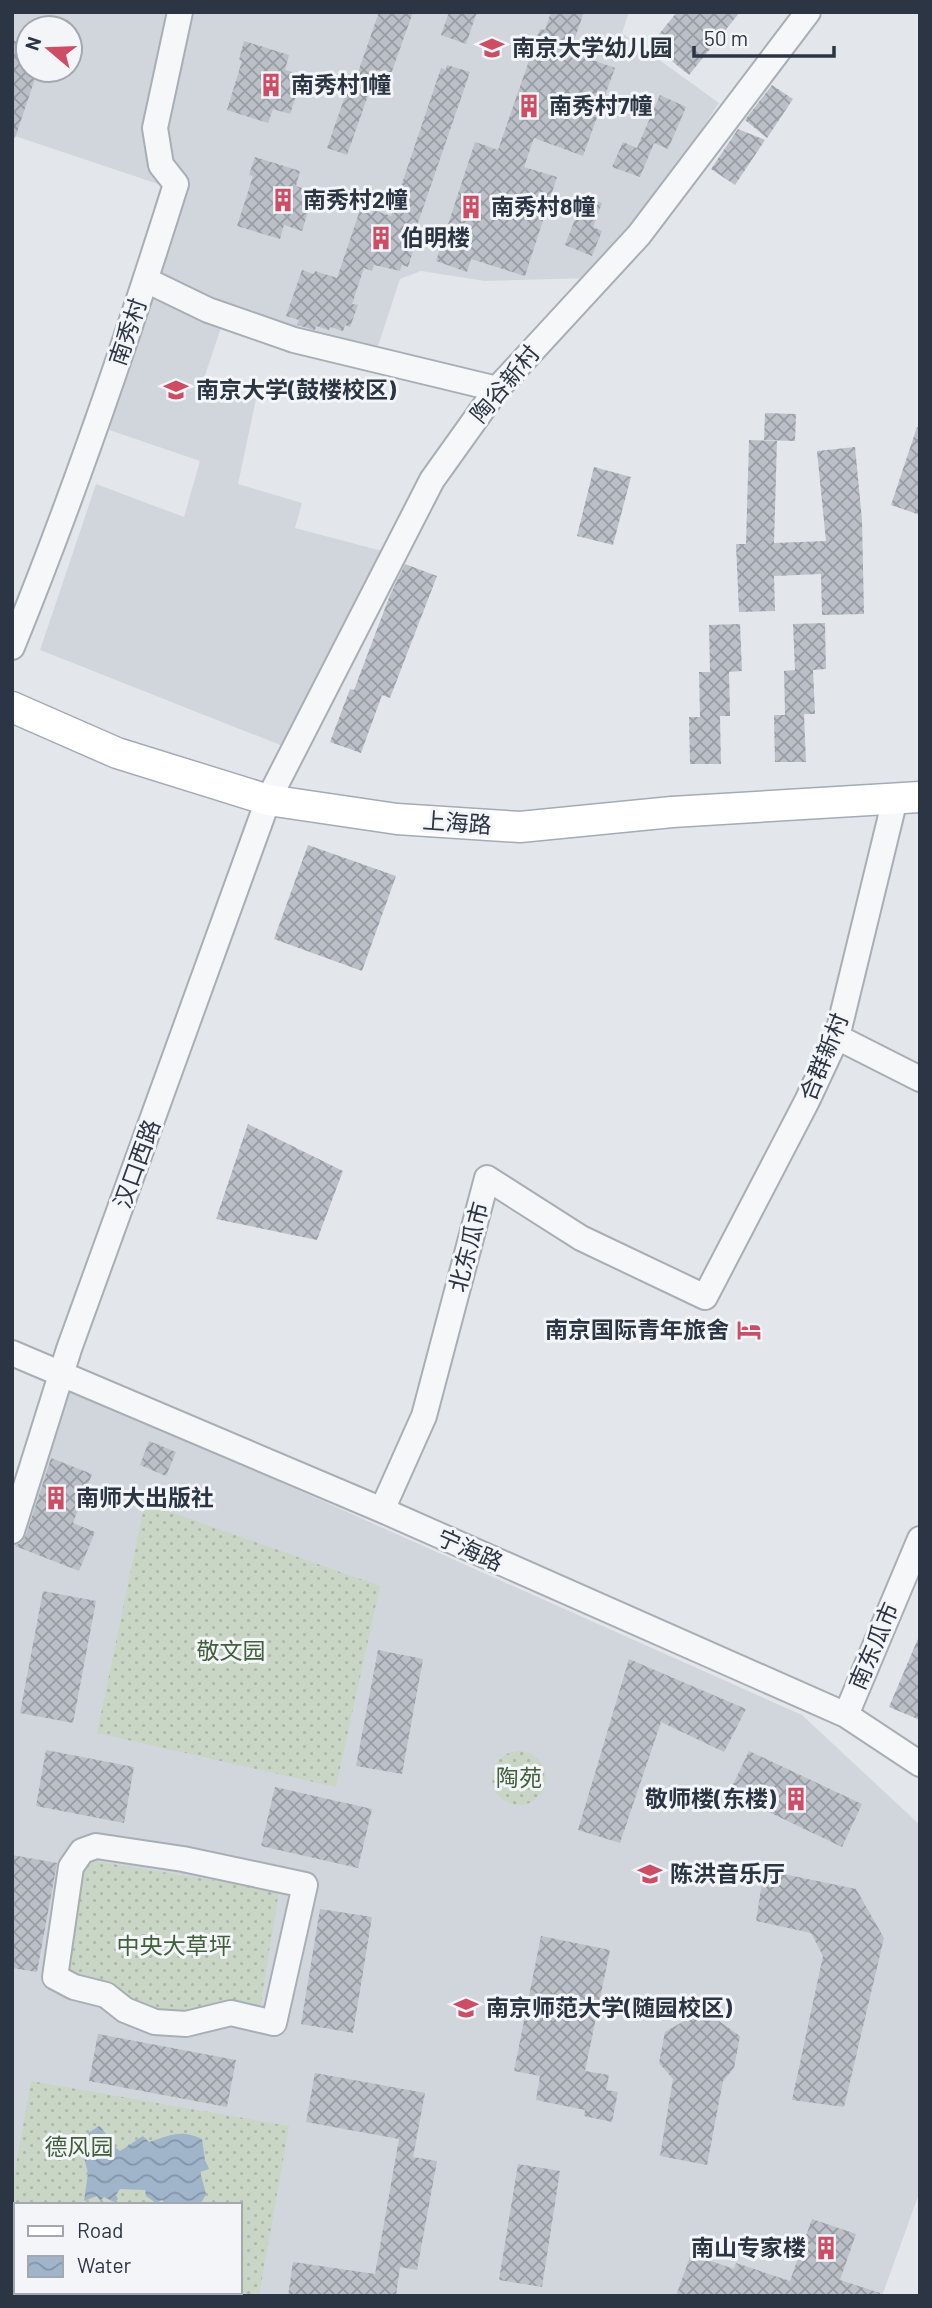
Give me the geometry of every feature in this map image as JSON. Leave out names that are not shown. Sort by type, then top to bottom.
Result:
[{"type":"main road","name":"上海路","points":[[12,707],[117,753],[268,800],[397,819],[520,827],[671,812],[907,798]]},
{"type":"street","name":"南秀村","points":[[12,647],[56,539],[176,184],[161,165],[155,128],[180,12]]},
{"type":"street","name":"陶谷新村","points":[[268,800],[432,480],[497,389],[639,235],[808,12]]},
{"type":"street","points":[[146,279],[208,310],[294,340],[497,389]]},
{"type":"street","name":"合群新村","points":[[705,1297],[807,1101],[837,1037],[907,798]]},
{"type":"street","name":"汉口西路","points":[[12,1531],[69,1349],[268,800]]},
{"type":"street","points":[[837,1037],[920,1079]]},
{"type":"street","name":"北东瓜市","points":[[382,1510],[424,1416],[487,1178],[581,1238],[705,1297]]},
{"type":"street","name":"宁海路","points":[[12,1353],[382,1510],[846,1715],[920,1764]]},
{"type":"street","name":"南东瓜市","points":[[846,1715],[920,1539]]},
{"type":"street","points":[[96,1846],[171,1857],[305,1885],[274,2022],[231,2013],[186,2024],[155,2022],[125,2010],[106,1996],[74,1987],[55,1977],[71,1867],[82,1851],[96,1846]]},
{"type":"shaded area","name":"南京大学(鼓楼校区)","points":[[12,12],[629,12],[622,33],[719,103],[638,227],[593,278],[485,281],[421,271],[400,279],[378,346],[226,313],[203,381],[256,399],[238,484],[302,503],[295,528],[386,552],[293,750],[40,650],[96,484],[184,517],[200,461],[109,430],[182,192],[12,135]]},
{"type":"shaded area","name":"南京师范大学(随园校区)","points":[[65,1386],[802,1715],[920,1825],[920,2191],[882,2296],[12,2296],[12,1540]]},
{"type":"green space","name":"敬文园","points":[[145,1503],[380,1586],[336,1787],[97,1733]]},
{"type":"green space","name":"陶苑","points":[[519,1751],[538,1759],[546,1778],[538,1797],[519,1805],[500,1797],[492,1778],[500,1759]]},
{"type":"green space","name":"中央大草坪","points":[[82,1859],[279,1891],[259,2014],[188,2016],[134,2010],[109,1982],[60,1976]]},
{"type":"green space","name":"德风园","points":[[31,2081],[289,2126],[259,2296],[12,2296],[12,2188]]},
{"type":"water","points":[[99,2126],[120,2151],[143,2136],[149,2142],[181,2134],[202,2139],[209,2169],[200,2172],[206,2194],[201,2203],[164,2203],[162,2200],[156,2203],[146,2196],[145,2190],[120,2189],[116,2195],[118,2199],[114,2202],[104,2197],[100,2201],[97,2196],[84,2201],[88,2173],[81,2145],[90,2143],[88,2133]]},
{"type":"building","points":[[379,12],[413,12],[391,74],[377,70],[347,155],[327,148],[352,76],[356,78]]},
{"type":"building","points":[[449,12],[477,12],[466,44],[441,35]]},
{"type":"building","points":[[551,12],[584,12],[570,52],[615,68],[583,156],[534,138],[524,167],[557,177],[525,276],[471,259],[467,272],[436,261],[475,142],[498,150],[540,29],[545,30]]},
{"type":"building","points":[[677,12],[740,12],[689,75],[651,44]]},
{"type":"building","points":[[12,40],[14,84],[33,84],[15,138],[12,137]]},
{"type":"building","name":"南秀村1幢","points":[[244,41],[289,55],[285,70],[303,75],[290,114],[273,109],[268,123],[227,110],[242,61],[239,60]]},
{"type":"building","points":[[447,65],[470,72],[411,243],[415,245],[408,267],[402,265],[400,271],[374,265],[372,271],[364,268],[352,304],[358,305],[350,327],[345,325],[343,331],[316,326],[315,330],[297,325],[299,320],[286,316],[302,270],[337,278],[360,210],[372,214],[373,210],[391,216],[441,68],[446,70]]},
{"type":"building","points":[[772,85],[793,99],[767,138],[745,120]]},
{"type":"building","points":[[660,95],[686,107],[668,149],[654,143],[640,177],[612,167],[623,142],[637,148]]},
{"type":"building","points":[[738,129],[765,140],[735,185],[711,169]]},
{"type":"building","name":"南秀村2幢","points":[[255,157],[300,171],[296,186],[314,192],[302,231],[284,225],[280,239],[237,226],[253,176],[249,175]]},
{"type":"building","points":[[584,196],[602,203],[593,227],[602,231],[592,256],[565,245]]},
{"type":"building","points":[[765,413],[796,414],[795,441],[764,440]]},
{"type":"building","points":[[917,427],[920,428],[920,515],[891,505]]},
{"type":"building","points":[[749,440],[777,441],[774,543],[826,541],[817,451],[855,447],[862,520],[864,614],[822,615],[821,574],[774,576],[775,611],[739,612],[736,544],[746,544]]},
{"type":"building","points":[[594,467],[631,477],[613,545],[577,536]]},
{"type":"building","points":[[405,564],[437,576],[390,698],[382,695],[361,753],[330,742],[350,689],[354,690],[390,595]]},
{"type":"building","points":[[825,623],[826,669],[813,670],[815,714],[804,714],[806,762],[775,762],[774,715],[785,715],[784,671],[795,670],[793,624]]},
{"type":"building","points":[[740,624],[742,671],[729,672],[730,716],[720,716],[721,764],[690,764],[689,717],[700,717],[699,672],[710,672],[709,625]]},
{"type":"building","points":[[308,845],[396,876],[362,971],[274,939]]},
{"type":"building","points":[[248,1124],[343,1171],[317,1240],[216,1219]]},
{"type":"building","points":[[149,1441],[176,1452],[166,1476],[140,1465]]},
{"type":"building","name":"南师大出版社","points":[[51,1458],[92,1474],[73,1523],[95,1532],[79,1571],[15,1546],[22,1542],[26,1535]]},
{"type":"building","points":[[43,1591],[96,1601],[73,1723],[20,1713]]},
{"type":"building","points":[[920,1634],[920,1720],[889,1707]]},
{"type":"building","points":[[378,1650],[423,1659],[402,1774],[356,1766]]},
{"type":"building","points":[[629,1659],[746,1709],[724,1752],[661,1722],[620,1843],[578,1830]]},
{"type":"building","points":[[46,1750],[134,1767],[124,1823],[36,1806]]},
{"type":"building","name":"敬师楼(东楼)","points":[[749,1751],[862,1804],[842,1847],[729,1793]]},
{"type":"building","points":[[275,1787],[372,1809],[358,1868],[261,1846]]},
{"type":"building","points":[[12,1855],[57,1863],[37,1972],[12,1968]]},
{"type":"building","points":[[764,1870],[856,1889],[884,1938],[844,2107],[792,2100],[823,1956],[811,1933],[756,1921]]},
{"type":"building","points":[[320,1909],[372,1917],[353,2033],[301,2024]]},
{"type":"building","points":[[541,1936],[610,1950],[585,2071],[609,2075],[606,2090],[618,2092],[612,2122],[584,2116],[585,2110],[536,2100],[540,2076],[514,2071]]},
{"type":"building","points":[[691,2017],[719,2021],[740,2036],[734,2068],[723,2081],[707,2165],[660,2156],[673,2079],[659,2063],[665,2032]]},
{"type":"building","points":[[98,2034],[236,2060],[227,2107],[89,2081]]},
{"type":"building","points":[[315,2073],[425,2093],[413,2157],[437,2161],[417,2270],[400,2267],[396,2296],[288,2296],[293,2262],[375,2274],[399,2139],[306,2122]]},
{"type":"building","points":[[518,2164],[560,2171],[542,2287],[499,2280]]},
{"type":"building","name":"南山专家楼","points":[[812,2219],[856,2234],[840,2280],[880,2293],[880,2296],[676,2296],[691,2254],[734,2269],[736,2263],[790,2281]]},
{"type":"place","name":"南京大学幼儿园","points":[[492,48]]},
{"type":"place","name":"南秀村1幢","points":[[271,85]]},
{"type":"place","name":"南秀村7幢","points":[[529,106]]},
{"type":"place","name":"南秀村2幢","points":[[283,200]]},
{"type":"place","name":"南秀村8幢","points":[[471,207]]},
{"type":"place","name":"伯明楼","points":[[381,238]]},
{"type":"place","name":"南京大学(鼓楼校区)","points":[[176,390]]},
{"type":"place","name":"南京国际青年旅舍","points":[[749,1330]]},
{"type":"place","name":"南师大出版社","points":[[56,1498]]},
{"type":"place","name":"敬师楼(东楼)","points":[[796,1799]]},
{"type":"place","name":"陈洪音乐厅","points":[[650,1874]]},
{"type":"place","name":"南京师范大学(随园校区)","points":[[466,2008]]},
{"type":"place","name":"南山专家楼","points":[[826,2248]]}]
